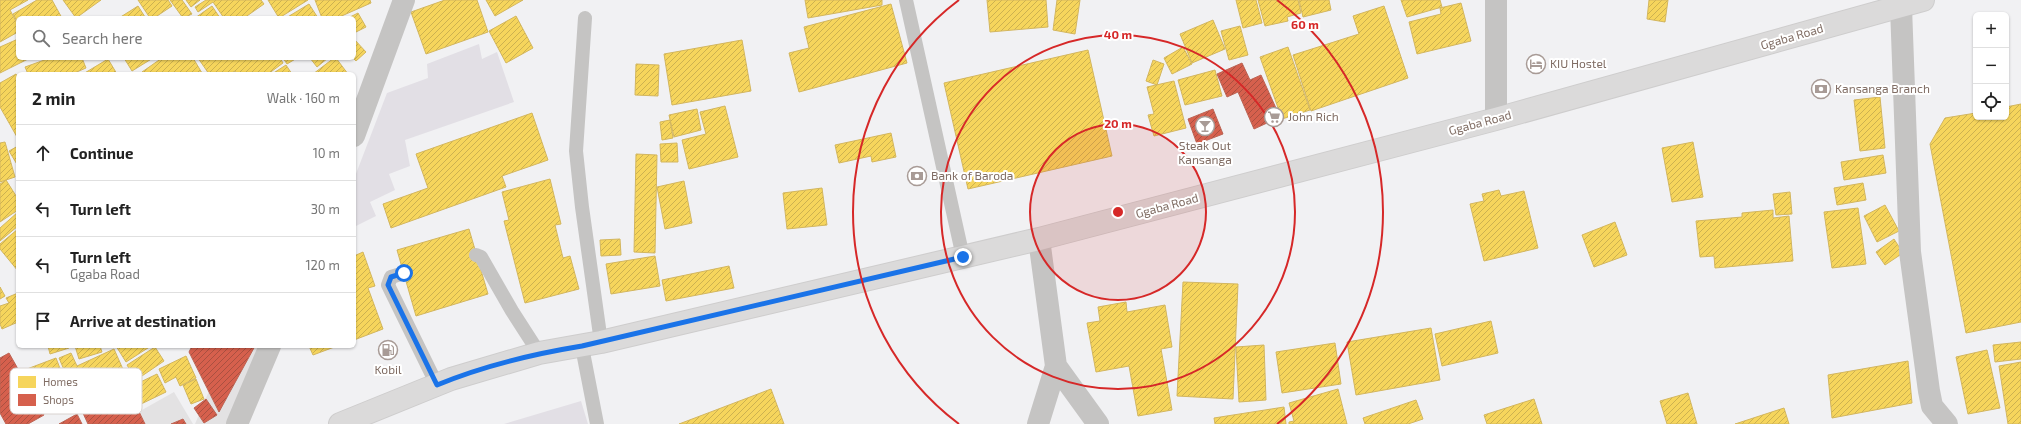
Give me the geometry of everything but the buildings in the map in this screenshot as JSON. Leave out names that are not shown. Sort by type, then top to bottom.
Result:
[{"type":"main road","name":"Ggaba Road","points":[[340,424],[451,379],[539,353],[591,344],[1040,240],[1496,119],[1924,0]]},
{"type":"street","points":[[356,131],[404,0]]},
{"type":"street","points":[[1496,0],[1496,119]]},
{"type":"street","points":[[1901,6],[1910,252],[1928,392],[1932,406],[1947,424]]},
{"type":"street","points":[[1038,424],[1056,366],[1040,240]]},
{"type":"street","points":[[237,424],[269,348]]},
{"type":"street","points":[[1056,366],[1098,424]]},
{"type":"lane","points":[[906,0],[963,257]]},
{"type":"lane","points":[[585,18],[576,152],[582,207],[596,424]]},
{"type":"lane","points":[[476,255],[481,257],[512,311],[539,353]]},
{"type":"lane","points":[[404,273],[391,277],[388,285],[437,385]]},
{"type":"shaded area","points":[[479,44],[482,59],[497,52],[514,102],[405,140],[410,166],[389,174],[395,190],[370,202],[376,216],[356,226],[356,174],[387,93],[428,78],[427,64]]},
{"type":"shaded area","points":[[227,348],[260,348],[228,424],[195,424]]},
{"type":"shaded area","points":[[174,392],[193,424],[117,424],[135,414],[142,414],[142,410]]},
{"type":"shaded area","points":[[581,401],[588,424],[504,424]]},
{"type":"place","name":"KIU Hostel","points":[[1536,64]]},
{"type":"place","name":"Kansanga Branch","points":[[1821,89]]},
{"type":"place","name":"John Rich","points":[[1274,117]]},
{"type":"place","name":"Steak Out Kansanga","points":[[1205,126]]},
{"type":"place","name":"Bank of Baroda","points":[[917,176]]},
{"type":"place","name":"Kobil","points":[[388,350]]},
{"type":"route","points":[[404,273],[391,277],[388,285],[437,385],[451,379],[539,353],[582,346],[963,257]]}]
